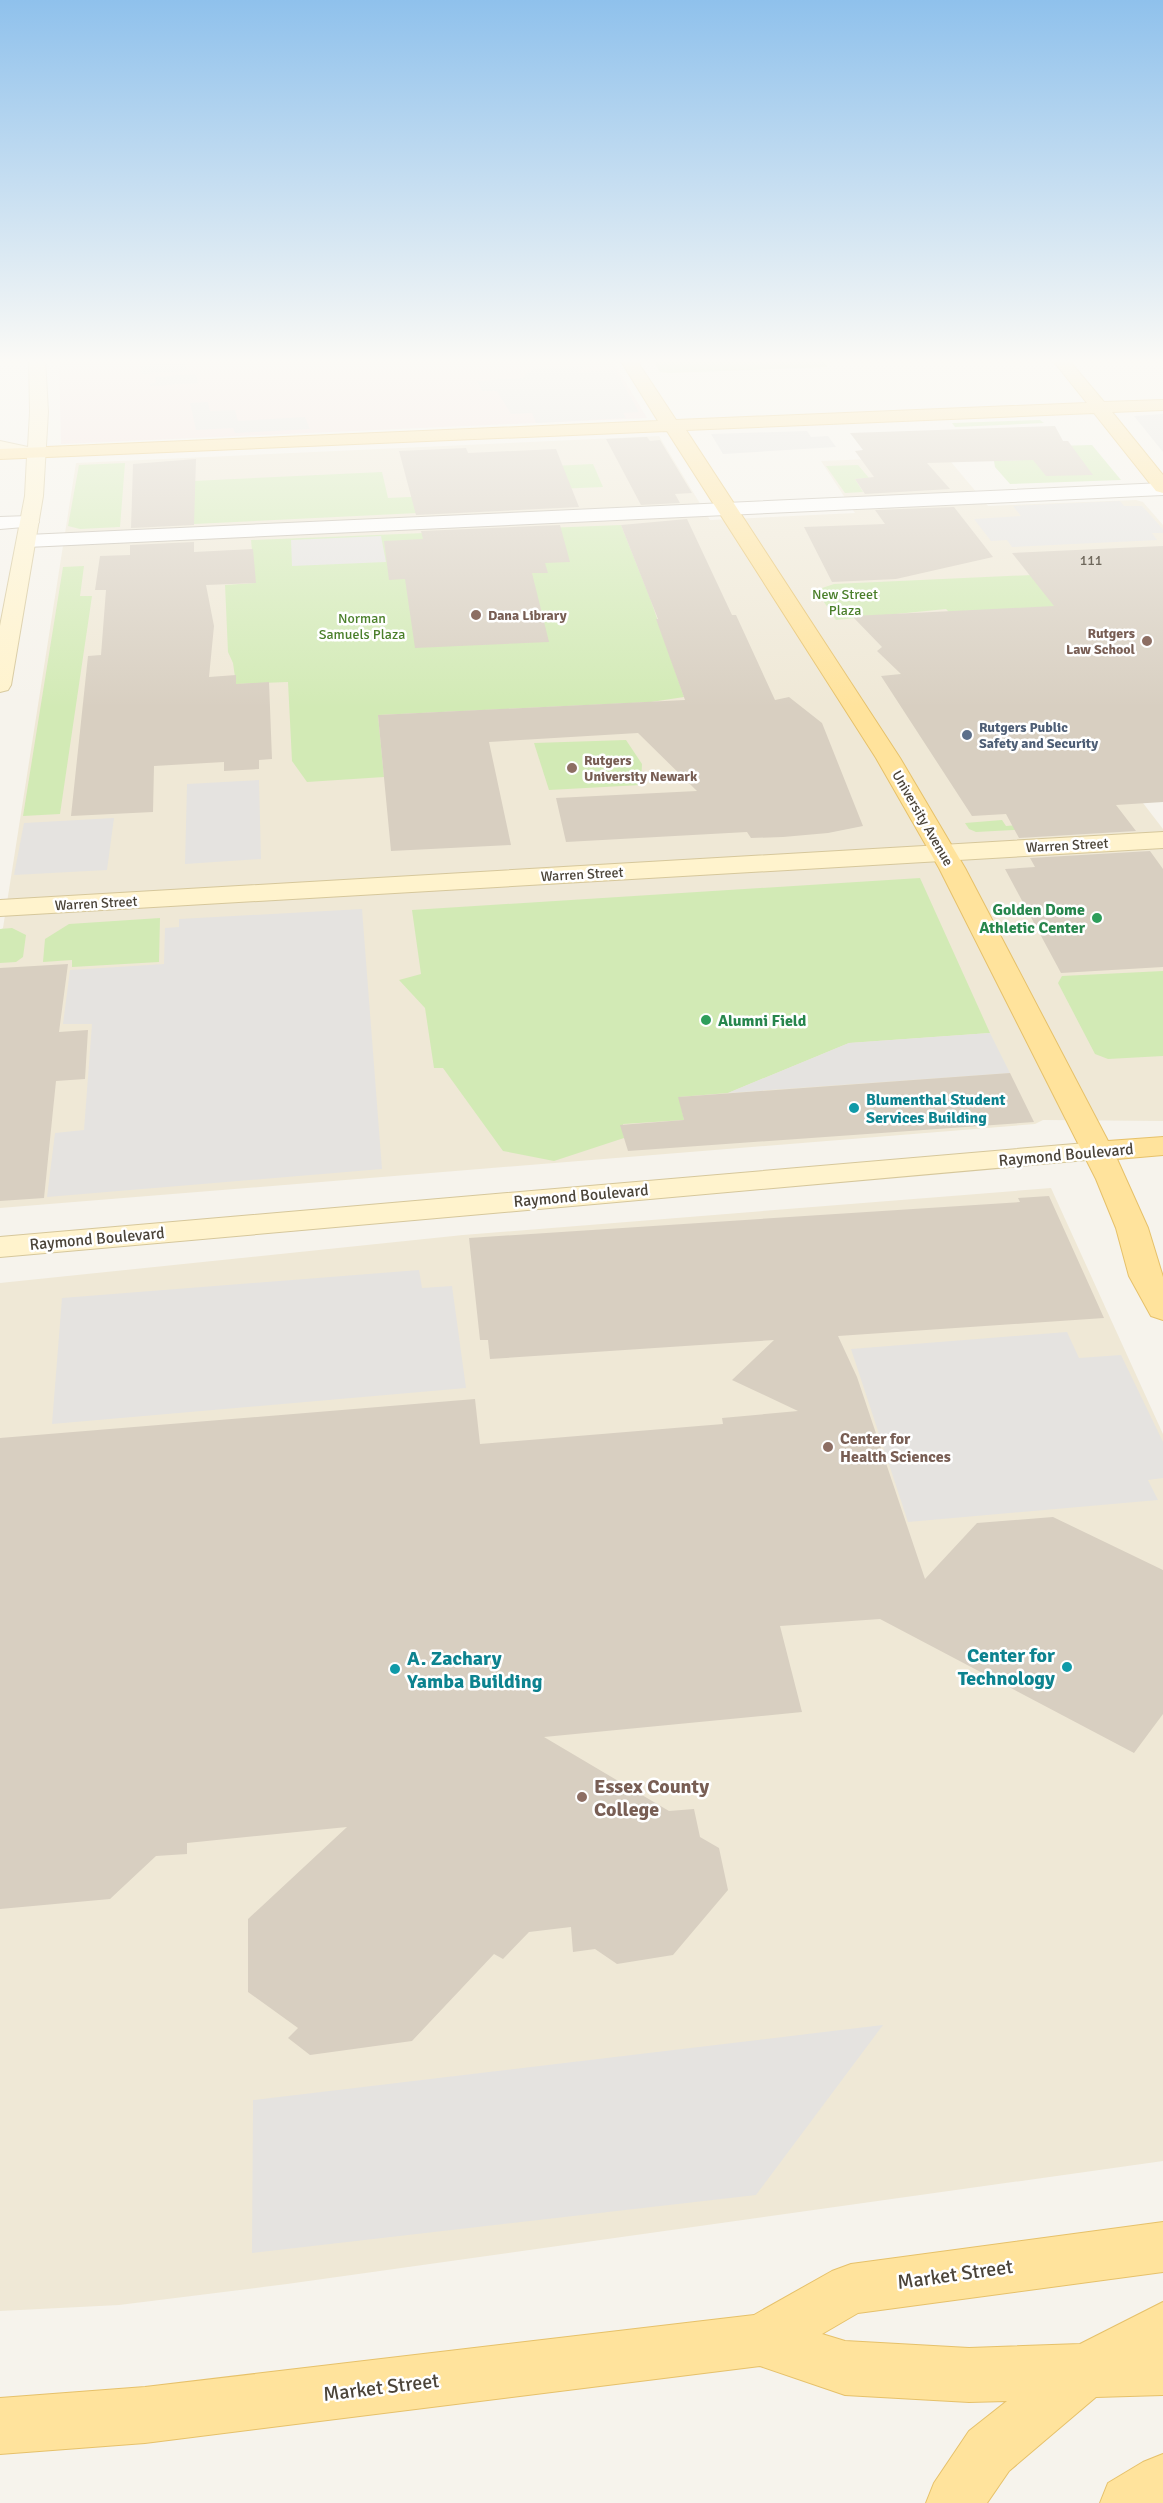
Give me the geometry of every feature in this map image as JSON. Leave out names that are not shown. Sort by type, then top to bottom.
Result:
[{"type":"main road","name":"University Avenue","points":[[706,475],[888,758],[942,852],[1098,1151],[1155,1276],[1163,1309]]},
{"type":"main road","points":[[1152,475],[1163,488]]},
{"type":"main road","name":"Raymond Boulevard","points":[[1098,1151],[1163,1146]]},
{"type":"main road","name":"Market Street","points":[[0,2426],[145,2415],[760,2340],[851,2289],[1163,2247]]},
{"type":"main road","points":[[954,2503],[989,2451],[1085,2371],[1163,2328]]},
{"type":"main road","name":"Market Street","points":[[760,2340],[845,2368],[969,2375],[1163,2368]]},
{"type":"main road","points":[[1128,2503],[1163,2482]]},
{"type":"street","points":[[0,685],[5,634],[28,531],[35,475]]},
{"type":"street","points":[[0,523],[28,531],[728,509],[1163,488]]},
{"type":"street","name":"Warren Street","points":[[0,908],[1163,840]]},
{"type":"street","name":"Raymond Boulevard","points":[[0,1247],[1098,1151]]},
{"type":"shaded area","name":"Rutgers University Newark","points":[[74,475],[683,475],[710,520],[855,513],[830,475],[962,475],[988,506],[1136,500],[1143,502],[1163,525],[1163,702],[1070,708],[1163,829],[1163,1121],[1043,1120],[1035,1124],[0,1208],[0,930],[3,928]]},
{"type":"shaded area","points":[[1120,501],[1124,506],[1142,506],[1163,529],[1163,533],[1152,533],[1157,540],[1012,547],[1007,540],[991,541],[974,519],[1021,516],[1013,506]]},
{"type":"shaded area","points":[[381,536],[386,562],[292,566],[291,540]]},
{"type":"shaded area","points":[[259,780],[261,859],[185,864],[187,784]]},
{"type":"shaded area","points":[[114,818],[107,870],[14,875],[24,823]]},
{"type":"shaded area","points":[[362,909],[382,1169],[47,1197],[55,1133],[84,1130],[92,1024],[63,1024],[70,970],[164,964],[165,928],[179,927],[179,919]]},
{"type":"shaded area","points":[[990,1033],[1010,1073],[728,1093],[849,1043]]},
{"type":"shaded area","name":"Essex County College","points":[[1051,1188],[1163,1434],[1163,2161],[287,2284],[119,2305],[0,2311],[0,1283],[463,1235]]},
{"type":"shaded area","points":[[419,1270],[422,1288],[452,1286],[466,1388],[52,1424],[62,1298]]},
{"type":"shaded area","points":[[1067,1332],[1079,1358],[1121,1355],[1163,1442],[1163,1478],[1148,1480],[1158,1500],[908,1522],[851,1349]]},
{"type":"shaded area","points":[[883,2025],[756,2195],[252,2253],[253,2100]]},
{"type":"green space","points":[[77,475],[124,475],[120,527],[80,529],[68,526]]},
{"type":"green space","points":[[323,475],[383,475],[388,498],[513,492],[519,508],[194,524],[193,481]]},
{"type":"green space","points":[[541,475],[598,475],[603,487],[557,489]]},
{"type":"green space","points":[[832,475],[866,475],[869,478],[855,479],[863,492],[845,493]]},
{"type":"green space","points":[[1002,475],[1117,475],[1121,480],[1010,484]]},
{"type":"green space","name":"Norman Samuels Plaza","points":[[621,525],[650,598],[684,697],[651,702],[378,715],[384,777],[307,782],[292,761],[288,682],[236,684],[233,663],[228,652],[225,585],[255,583],[251,540]]},
{"type":"green space","points":[[84,566],[80,596],[92,596],[60,814],[23,816],[63,567]]},
{"type":"green space","name":"New Street Plaza","points":[[1163,569],[1163,600],[950,613],[946,609],[836,620],[816,590],[834,584]]},
{"type":"green space","points":[[626,740],[642,764],[641,785],[549,790],[534,743]]},
{"type":"green space","points":[[1113,818],[1118,824],[976,832],[969,829],[965,823],[1002,820],[1006,826]]},
{"type":"green space","name":"Alumni Field","points":[[920,878],[990,1033],[849,1043],[728,1093],[679,1097],[684,1120],[623,1124],[624,1138],[554,1161],[503,1151],[443,1068],[434,1068],[425,1008],[399,980],[421,974],[412,910]]},
{"type":"green space","points":[[160,918],[159,962],[72,967],[72,960],[43,962],[45,939],[69,924]]},
{"type":"green space","points":[[12,928],[26,935],[23,957],[16,962],[0,963],[0,929]]},
{"type":"green space","points":[[1163,971],[1163,1056],[1108,1059],[1095,1054],[1058,983],[1062,976]]},
{"type":"building","points":[[133,475],[196,475],[194,525],[131,528]]},
{"type":"building","points":[[405,475],[566,475],[579,507],[416,515]]},
{"type":"building","points":[[625,475],[681,475],[692,493],[675,494],[680,503],[641,505]]},
{"type":"building","points":[[872,475],[937,475],[950,489],[865,494],[855,479],[874,477]]},
{"type":"building","points":[[1045,475],[1093,475],[1046,476]]},
{"type":"building","points":[[954,507],[993,557],[896,579],[832,582],[804,527],[885,524],[875,510]]},
{"type":"building","points":[[687,519],[732,615],[736,615],[775,700],[789,697],[822,723],[863,826],[828,833],[783,837],[751,838],[747,832],[566,842],[556,798],[697,791],[638,733],[489,742],[511,845],[391,851],[378,715],[685,700],[656,619],[658,619],[621,525]]},
{"type":"building","name":"Dana Library","points":[[560,525],[570,562],[545,563],[548,573],[532,573],[549,642],[415,648],[405,579],[389,580],[384,541],[423,539],[421,531]]},
{"type":"building","points":[[194,542],[194,552],[253,549],[256,583],[206,585],[214,626],[209,677],[236,675],[236,684],[269,682],[272,759],[259,760],[259,769],[224,771],[224,762],[154,766],[153,812],[71,816],[88,656],[101,655],[106,590],[95,590],[100,556],[130,555],[130,545]]},
{"type":"building","points":[[1163,546],[1163,802],[1116,805],[1136,831],[1019,838],[1006,814],[972,816],[881,676],[901,674],[877,651],[882,647],[852,616],[1054,606],[1012,553]]},
{"type":"building","name":"Golden Dome Athletic Center","points":[[1150,851],[1163,869],[1163,967],[1061,973],[1005,869],[1035,867],[1030,858]]},
{"type":"building","points":[[68,964],[59,1032],[88,1030],[85,1079],[56,1081],[44,1198],[0,1201],[0,968]]},
{"type":"building","name":"Blumenthal Student Services Building","points":[[1010,1073],[1034,1122],[628,1151],[620,1125],[684,1120],[678,1097]]},
{"type":"building","name":"A. Zachary Yamba Building","points":[[1049,1196],[1104,1318],[838,1336],[857,1377],[925,1579],[977,1523],[1053,1517],[1163,1570],[1163,1714],[1134,1753],[880,1619],[780,1626],[802,1712],[544,1737],[669,1811],[694,1809],[700,1837],[719,1848],[728,1890],[673,1955],[617,1964],[595,1949],[573,1952],[571,1927],[529,1932],[503,1959],[494,1954],[412,2041],[310,2055],[288,2038],[298,2028],[248,1992],[248,1919],[347,1827],[187,1843],[187,1854],[156,1856],[110,1899],[0,1909],[0,1438],[475,1399],[480,1444],[723,1424],[722,1418],[798,1411],[732,1380],[774,1340],[490,1359],[488,1340],[480,1340],[469,1238],[1020,1202],[1018,1198]]},
{"type":"place","name":"Dana Library","points":[[476,615]]},
{"type":"place","name":"Rutgers Law School","points":[[1147,641]]},
{"type":"place","name":"Rutgers Public Safety and Security","points":[[967,735]]},
{"type":"place","name":"Rutgers University Newark","points":[[572,768]]},
{"type":"place","name":"Golden Dome Athletic Center","points":[[1097,918]]},
{"type":"place","name":"Alumni Field","points":[[706,1020]]},
{"type":"place","name":"Blumenthal Student Services Building","points":[[854,1108]]},
{"type":"place","name":"Center for Health Sciences","points":[[828,1447]]},
{"type":"place","name":"Center for Technology","points":[[1067,1667]]},
{"type":"place","name":"A. Zachary Yamba Building","points":[[395,1669]]},
{"type":"place","name":"Essex County College","points":[[582,1797]]}]
